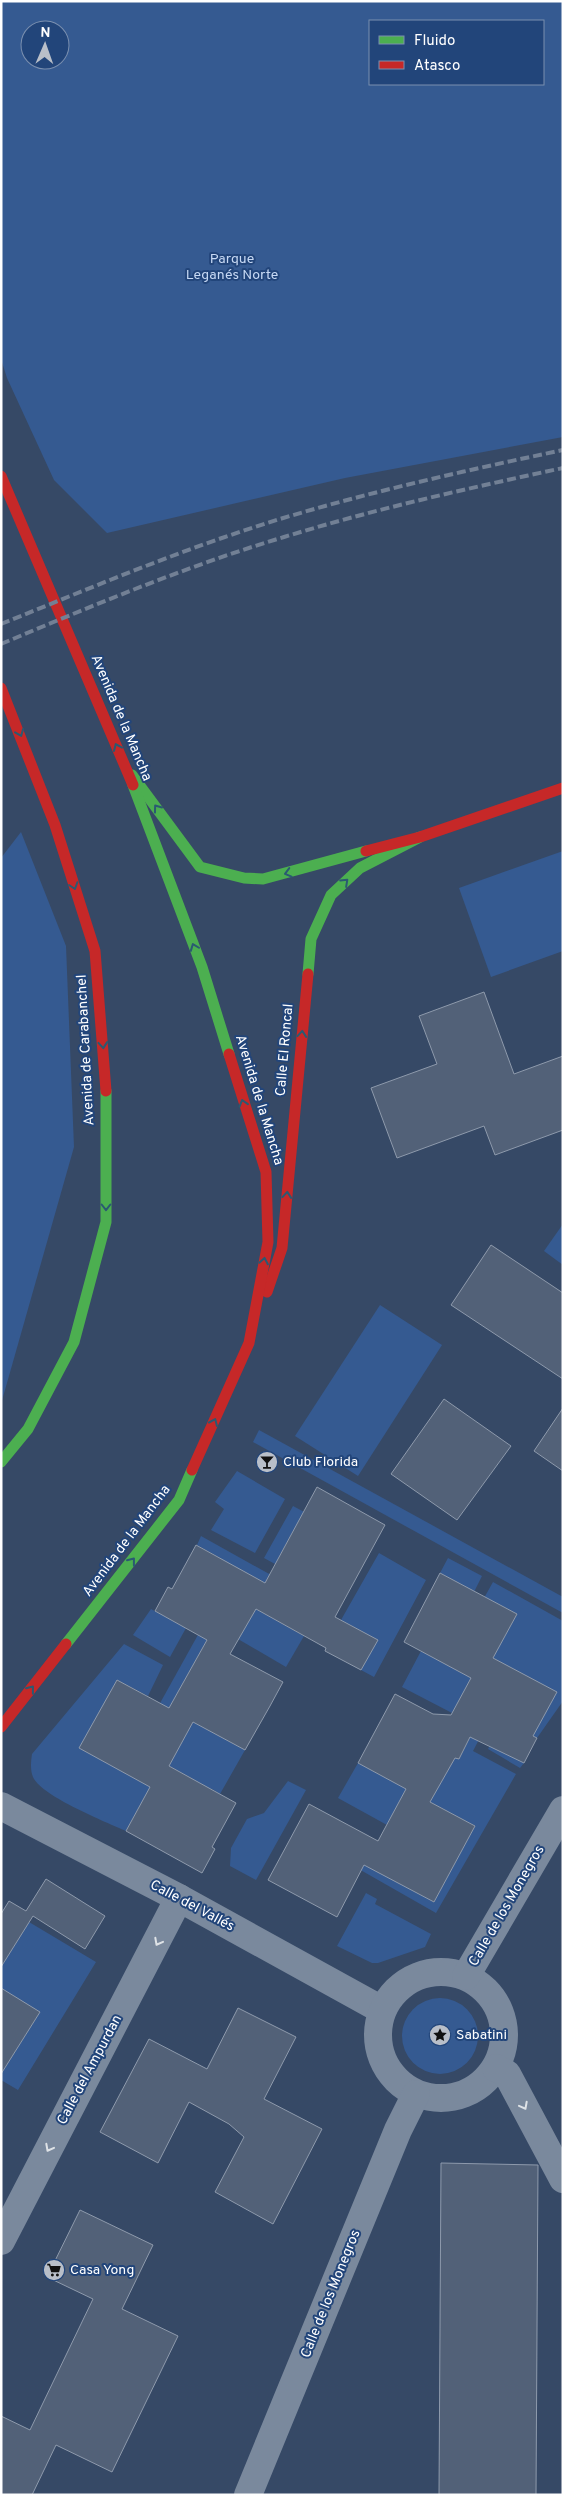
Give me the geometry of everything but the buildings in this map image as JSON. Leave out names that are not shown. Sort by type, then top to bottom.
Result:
[{"type":"main road","name":"Avenida de la Mancha","points":[[1,476],[126,765],[202,967],[266,1172],[268,1242],[249,1343],[179,1500],[1,1727]]},
{"type":"main road","name":"Avenida de Carabanchel","points":[[1,688],[55,825],[95,951],[106,1090],[106,1222],[74,1342],[28,1429],[1,1462]]},
{"type":"main road","name":"Calle El Roncal","points":[[126,765],[200,867],[244,878],[263,879],[420,837],[563,788]]},
{"type":"main road","name":"Calle El Roncal","points":[[249,1343],[282,1248],[311,939],[331,895],[360,868],[420,837]]},
{"type":"street","name":"Calle del Vallés","points":[[1,1806],[179,1898],[382,2010]]},
{"type":"street","name":"Calle de los Monegros","points":[[466,1976],[563,1810]]},
{"type":"street","name":"Calle del Ampurdan","points":[[1,2241],[179,1898]]},
{"type":"street","points":[[447,1971],[466,1976],[485,1988],[498,2005],[505,2026],[504,2047],[496,2068],[481,2085],[461,2096],[438,2099],[416,2094],[395,2080],[381,2058],[377,2034],[382,2010],[392,1993],[408,1980],[421,1975],[447,1971]]},
{"type":"street","points":[[496,2068],[507,2074],[563,2179]]},
{"type":"street","name":"Calle de los Monegros","points":[[248,2495],[398,2130],[416,2094]]},
{"type":"green space","name":"Parque Leganés Norte","points":[[1,1],[563,1],[563,437],[345,478],[107,533],[54,480],[7,378],[1,359]]},
{"type":"green space","points":[[21,832],[66,946],[74,1147],[1,1404],[1,858]]},
{"type":"green space","points":[[563,851],[563,951],[491,977],[459,888]]},
{"type":"green space","points":[[563,1224],[563,1265],[544,1251]]},
{"type":"green space","points":[[380,1305],[442,1345],[358,1476],[295,1436]]},
{"type":"green space","points":[[259,1430],[563,1597],[563,1613],[253,1442]]},
{"type":"green space","points":[[237,1471],[285,1499],[255,1553],[211,1530],[224,1509],[215,1502]]},
{"type":"green space","points":[[293,1506],[370,1547],[293,1531],[280,1555],[286,1570],[264,1558]]},
{"type":"green space","points":[[201,1536],[280,1580],[276,1589],[241,1570],[217,1566],[220,1558],[197,1545]]},
{"type":"green space","points":[[379,1553],[426,1580],[374,1677],[361,1670],[373,1648],[360,1641],[365,1633],[341,1620]]},
{"type":"green space","points":[[448,1558],[482,1576],[469,1602],[464,1586],[440,1573]]},
{"type":"green space","points":[[493,1582],[563,1621],[563,1701],[537,1738],[532,1736],[489,1656],[504,1638],[517,1614],[492,1601],[479,1607]]},
{"type":"green space","points":[[252,1607],[304,1636],[286,1667],[238,1639]]},
{"type":"green space","points":[[151,1609],[186,1628],[170,1657],[133,1635]]},
{"type":"green space","points":[[204,1624],[213,1629],[163,1719],[154,1714]]},
{"type":"green space","points":[[124,1644],[163,1665],[148,1696],[117,1680],[80,1748],[154,1789],[139,1807],[126,1831],[75,1808],[48,1792],[38,1784],[31,1771],[32,1754]]},
{"type":"green space","points":[[421,1651],[475,1680],[452,1713],[402,1687]]},
{"type":"green space","points":[[193,1722],[245,1750],[220,1794],[212,1789],[208,1797],[187,1786],[191,1778],[167,1765]]},
{"type":"green space","points":[[477,1724],[485,1728],[473,1751],[516,1774],[436,1913],[357,1868],[360,1862],[434,1902],[475,1826],[430,1802],[454,1757],[459,1759]]},
{"type":"green space","points":[[496,1734],[524,1763],[520,1768],[488,1749]]},
{"type":"green space","points":[[358,1763],[407,1789],[387,1825],[338,1798]]},
{"type":"green space","points":[[288,1781],[306,1790],[256,1880],[230,1866],[231,1848],[247,1819],[264,1813]]},
{"type":"green space","points":[[366,1893],[377,1899],[375,1904],[431,1934],[425,1947],[378,1963],[372,1963],[337,1946]]},
{"type":"green space","points":[[29,1922],[96,1962],[18,2090],[1,2080],[1,2074],[40,2012],[1,2015],[1,1967]]},
{"type":"green space","points":[[440,1998],[454,2001],[467,2009],[475,2022],[478,2036],[475,2050],[467,2063],[454,2071],[440,2074],[426,2071],[413,2063],[405,2050],[402,2036],[405,2022],[413,2009],[426,2001]]},
{"type":"railway","points":[[1,624],[174,555],[280,519],[350,499],[563,450]]},
{"type":"railway","points":[[1,644],[141,587],[248,548],[387,508],[563,468]]},
{"type":"traffic: fast","points":[[132,775],[200,867],[244,878],[263,879],[366,851]]},
{"type":"traffic: fast","points":[[133,785],[202,967],[229,1054]]},
{"type":"traffic: fast","points":[[308,974],[311,939],[331,895],[360,868],[420,837]]},
{"type":"traffic: fast","points":[[1,1462],[28,1429],[74,1342],[106,1222],[106,1091]]},
{"type":"traffic: fast","points":[[66,1644],[179,1500],[192,1470]]},
{"type":"traffic: jam","points":[[1,476],[133,785]]},
{"type":"traffic: jam","points":[[1,688],[55,825],[95,951],[106,1091]]},
{"type":"traffic: jam","points":[[366,851],[420,837],[563,788]]},
{"type":"traffic: jam","points":[[267,1292],[282,1248],[308,974]]},
{"type":"traffic: jam","points":[[192,1470],[249,1343],[268,1242],[266,1172],[229,1054]]},
{"type":"traffic: jam","points":[[1,1727],[66,1644]]},
{"type":"place","name":"Club Florida","points":[[267,1462]]},
{"type":"place","name":"Sabatini","points":[[440,2035]]},
{"type":"place","name":"Casa Yong","points":[[54,2270]]}]
